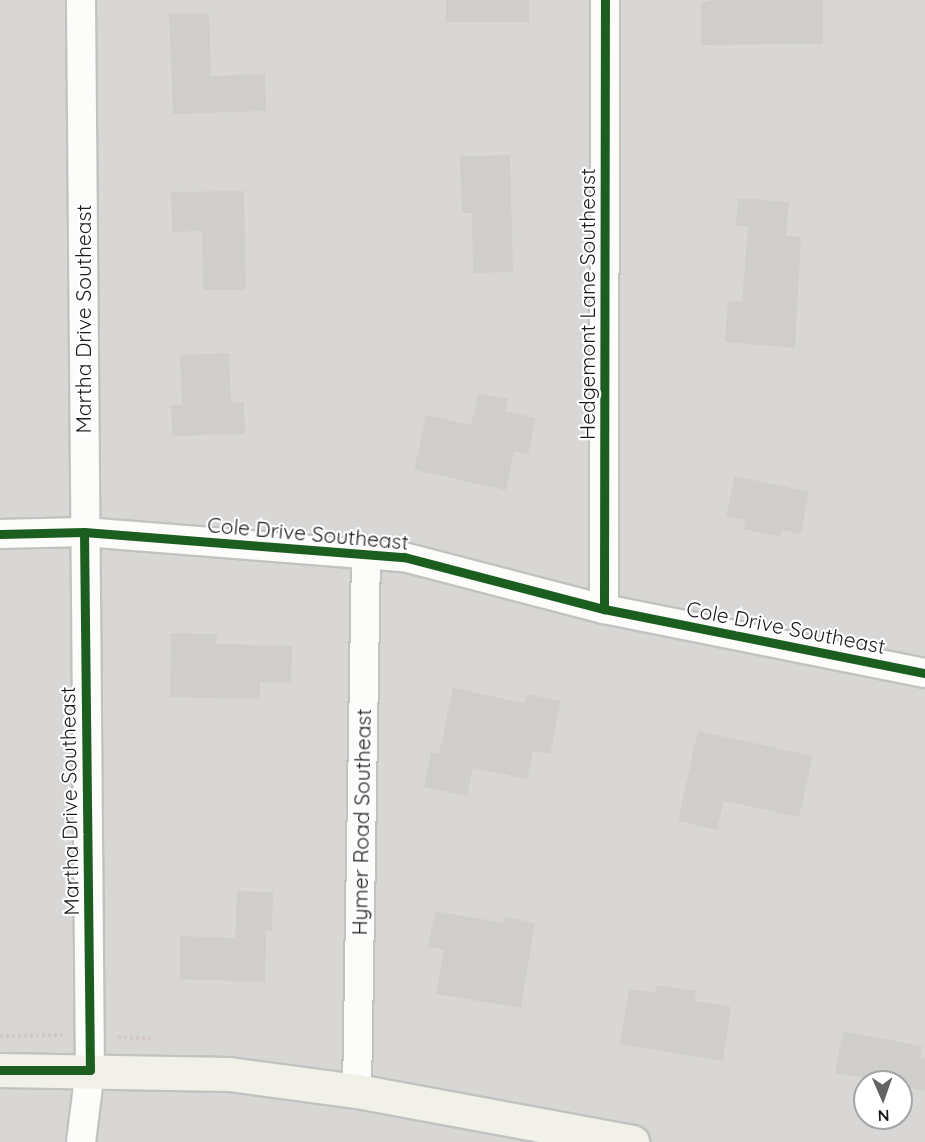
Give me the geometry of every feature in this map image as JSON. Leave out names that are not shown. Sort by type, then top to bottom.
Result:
[{"type":"main road","points":[[0,1070],[229,1074],[357,1090],[632,1142]]},
{"type":"street","name":"Martha Drive Southeast","points":[[81,0],[90,1070],[81,1142]]},
{"type":"street","name":"Hedgemont Lane Southeast","points":[[604,609],[605,0]]},
{"type":"street","name":"Cole Drive Southeast","points":[[0,534],[84,532],[404,557],[604,609],[925,673]]},
{"type":"street","name":"Hymer Road Southeast","points":[[357,1090],[366,553]]},
{"type":"shaded area","points":[[0,0],[925,0],[925,1142],[0,1142]]},
{"type":"building","points":[[446,0],[529,0],[529,22],[446,22]]},
{"type":"building","points":[[713,0],[823,0],[823,44],[701,45],[701,3]]},
{"type":"building","points":[[209,13],[211,76],[265,74],[266,111],[173,114],[169,14]]},
{"type":"building","points":[[510,155],[513,272],[473,273],[472,213],[462,213],[460,156]]},
{"type":"building","points":[[244,191],[246,290],[203,290],[202,231],[172,232],[171,192]]},
{"type":"building","points":[[738,198],[789,202],[786,236],[801,237],[795,348],[725,342],[728,301],[742,302],[748,226],[736,226]]},
{"type":"building","points":[[229,353],[231,403],[244,402],[245,434],[172,436],[171,405],[182,405],[180,355]]},
{"type":"building","points":[[478,393],[508,399],[505,411],[536,418],[528,454],[514,451],[506,490],[414,470],[426,415],[471,425]]},
{"type":"building","points":[[735,476],[809,492],[801,534],[782,530],[781,537],[744,529],[745,520],[726,516]]},
{"type":"building","points":[[171,633],[217,634],[216,644],[292,646],[291,683],[260,682],[260,699],[170,697]]},
{"type":"building","points":[[453,688],[525,703],[527,694],[561,701],[550,754],[533,751],[527,779],[473,768],[467,796],[424,787],[431,752],[439,754]]},
{"type":"building","points":[[698,731],[813,756],[799,817],[724,801],[717,830],[678,821]]},
{"type":"building","points":[[237,891],[273,892],[272,931],[266,930],[265,982],[180,979],[180,936],[235,938]]},
{"type":"building","points":[[435,911],[504,923],[505,917],[535,923],[521,1008],[436,994],[444,950],[428,947]]},
{"type":"building","points":[[657,985],[696,991],[695,1001],[731,1007],[723,1061],[620,1044],[629,989],[655,993]]},
{"type":"building","points":[[843,1031],[922,1046],[920,1058],[925,1059],[925,1091],[913,1088],[913,1070],[853,1070],[853,1076],[835,1074]]},
{"type":"cycle path","points":[[604,609],[605,0]]},
{"type":"cycle path","points":[[0,534],[84,532],[404,557],[604,609],[925,673]]},
{"type":"cycle path","points":[[0,1070],[90,1070],[84,532]]}]
